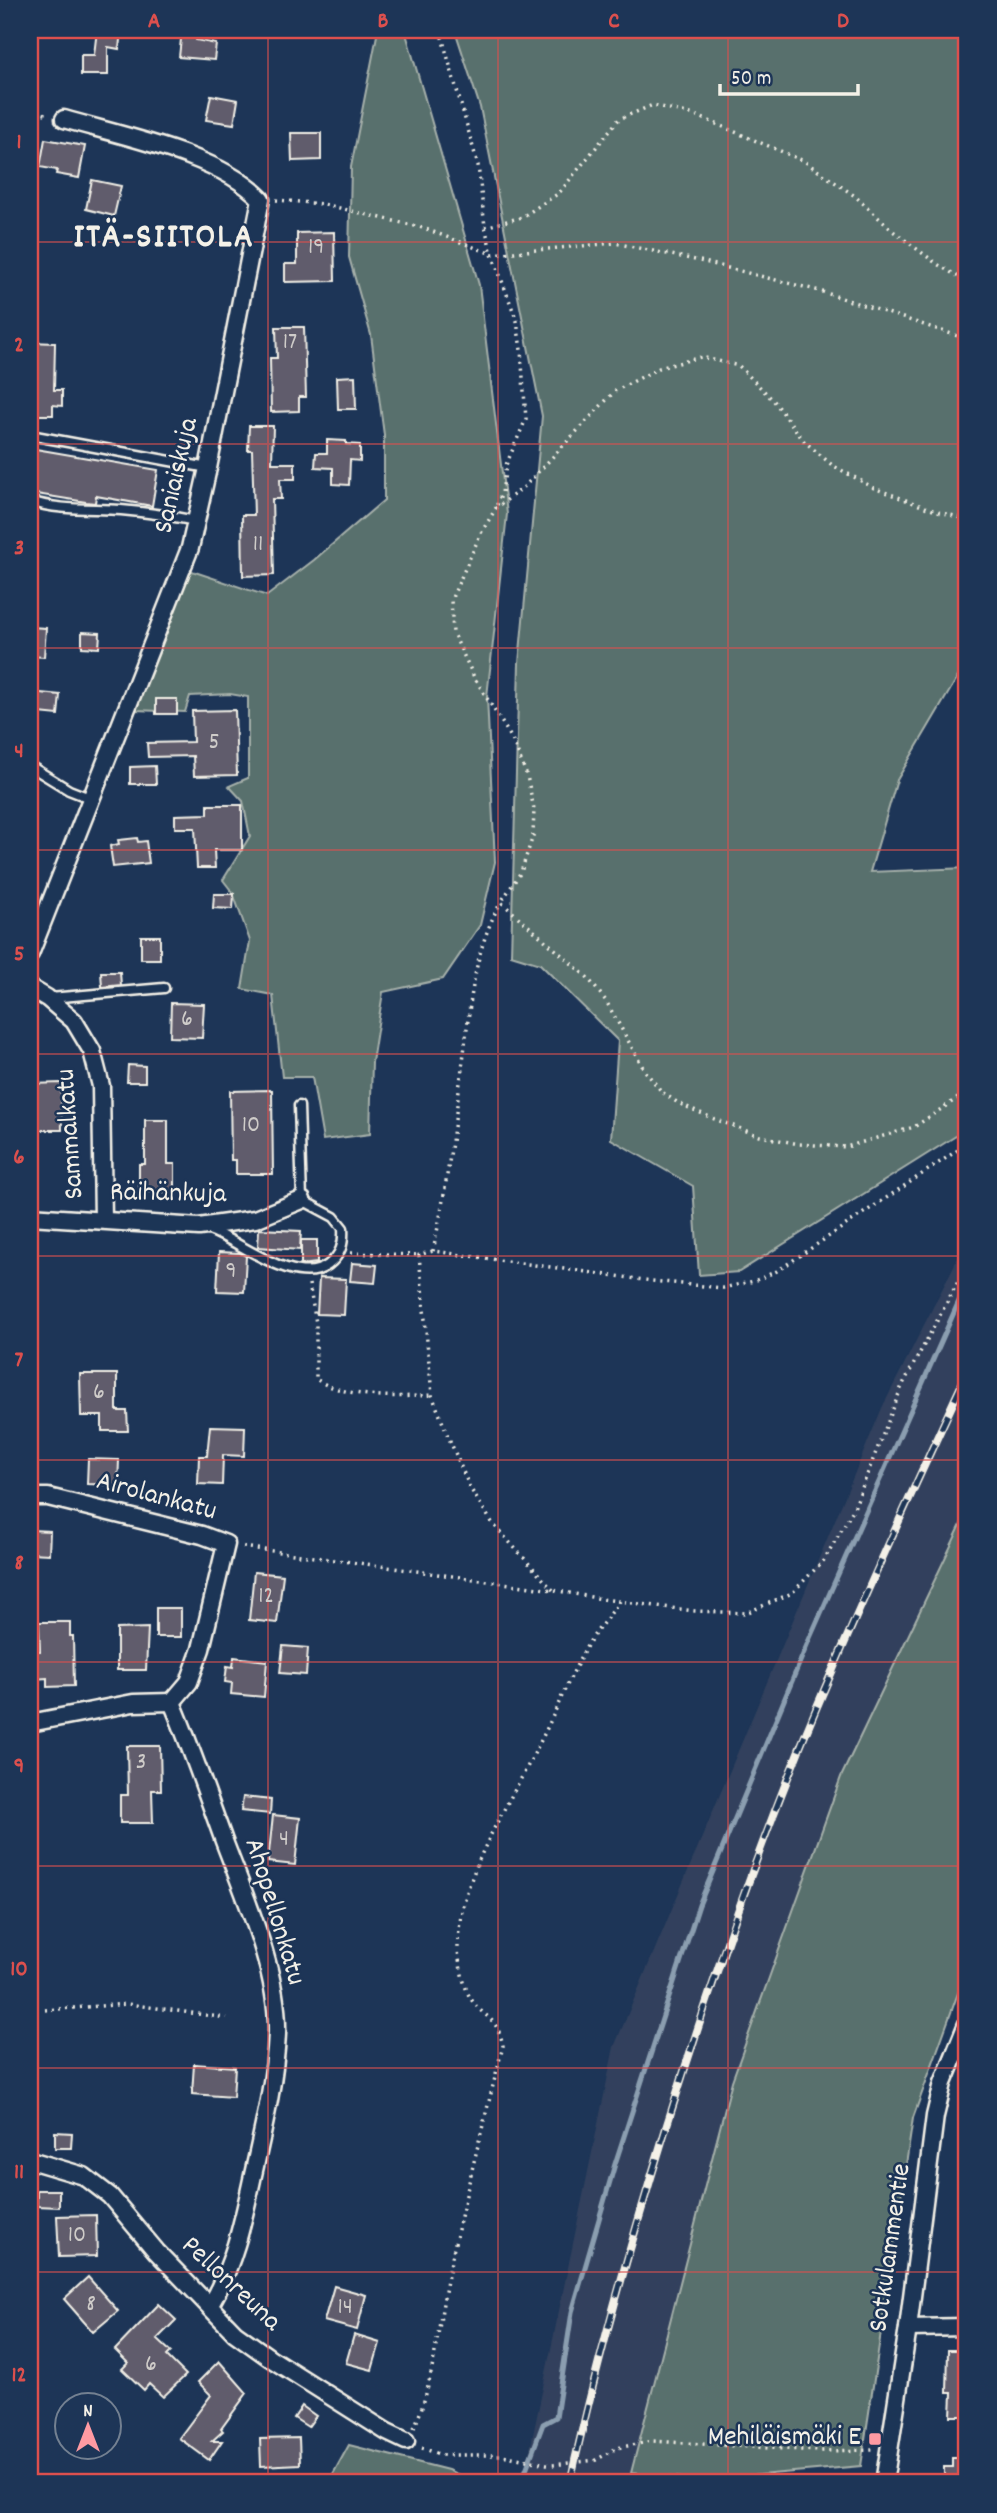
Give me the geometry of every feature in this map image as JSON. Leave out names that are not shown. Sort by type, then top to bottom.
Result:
[{"type":"street","points":[[64,119],[184,153],[248,185],[261,199]]},
{"type":"street","name":"Saniaiskuja","points":[[30,954],[190,548],[261,199]]},
{"type":"street","name":"Sammalkatu","points":[[30,988],[47,998],[74,1021],[92,1051],[101,1086],[103,1220]]},
{"type":"street","name":"Räihänkuja","points":[[30,1216],[199,1227],[255,1219],[302,1199]]},
{"type":"street","name":"Airolankatu","points":[[30,1497],[48,1497],[177,1528],[226,1544],[197,1660],[189,1682],[172,1702]]},
{"type":"street","points":[[30,1723],[133,1703],[172,1702]]},
{"type":"street","name":"Ahopellonkatu","points":[[172,1702],[261,1946],[274,1998],[277,2033],[272,2078],[238,2241],[225,2280],[210,2305]]},
{"type":"street","name":"Sotkulammentie","points":[[884,2483],[936,2116],[943,2083],[967,2024]]},
{"type":"street","name":"Pellonreuna","points":[[30,2160],[84,2176],[110,2196],[156,2250],[235,2333],[387,2432],[406,2441]]},
{"type":"street","points":[[908,2328],[967,2327]]},
{"type":"lane","points":[[30,435],[208,468]]},
{"type":"lane","points":[[30,500],[66,509],[121,510],[196,521]]},
{"type":"lane","points":[[30,766],[69,790],[92,799]]},
{"type":"lane","points":[[47,998],[164,988]]},
{"type":"lane","points":[[199,1227],[219,1234],[274,1265],[307,1273],[322,1269],[334,1261],[341,1250],[343,1227],[334,1217],[302,1199],[299,1106]]},
{"type":"path","points":[[433,1251],[445,1197],[475,975],[490,922],[521,872],[533,836],[534,809],[527,776],[512,739],[474,677],[453,633],[451,600],[481,533],[496,508],[502,493],[506,464],[526,419],[517,321],[492,254],[485,227],[478,165],[440,30]]},
{"type":"path","points":[[485,227],[522,217],[559,193],[619,119],[653,104],[695,115],[804,161],[855,197],[893,231],[937,264],[967,282]]},
{"type":"path","points":[[261,199],[335,207],[423,228],[492,254],[615,243],[820,291],[967,339]]},
{"type":"path","points":[[496,508],[524,487],[615,391],[659,368],[701,357],[739,366],[775,401],[804,442],[832,466],[874,488],[938,512],[967,519]]},
{"type":"path","points":[[501,902],[587,977],[606,1001],[645,1071],[662,1092],[678,1103],[712,1118],[760,1136],[799,1144],[846,1147],[914,1127],[967,1092]]},
{"type":"path","points":[[341,1250],[368,1254],[419,1255],[433,1251],[723,1288],[754,1281],[778,1270],[967,1144]]},
{"type":"path","points":[[419,1255],[432,1395],[470,1489],[493,1524],[553,1590]]},
{"type":"path","points":[[226,1544],[695,1611],[746,1613],[792,1593],[824,1560],[854,1508],[902,1386],[967,1265]]},
{"type":"path","points":[[307,1273],[316,1323],[316,1379],[327,1387],[349,1392],[432,1395]]},
{"type":"path","points":[[620,1601],[584,1651],[549,1725],[488,1840],[472,1875],[462,1914],[458,1948],[462,1972],[471,1998],[500,2029],[503,2046],[451,2262],[419,2416],[406,2441],[442,2455],[502,2455],[552,2465],[596,2460],[618,2448],[652,2441],[819,2451],[889,2450]]},
{"type":"path","points":[[45,2010],[128,2004],[226,2018]]},
{"type":"shaded area","points":[[967,1240],[967,1512],[841,1777],[629,2483],[523,2483],[614,2047],[882,1408]]},
{"type":"green space","points":[[378,30],[405,30],[479,285],[507,514],[487,697],[495,862],[480,925],[443,979],[383,992],[372,1062],[370,1134],[323,1140],[312,1077],[282,1077],[273,995],[242,989],[250,941],[233,893],[223,880],[250,836],[243,801],[229,786],[248,778],[248,697],[230,694],[190,696],[185,712],[136,710],[189,570],[267,596],[384,500],[384,435],[371,335],[349,257],[351,167]]},
{"type":"green space","points":[[455,30],[967,30],[967,671],[959,675],[897,780],[870,872],[967,868],[967,1129],[739,1272],[699,1275],[693,1186],[611,1139],[618,1041],[540,964],[511,955],[519,663],[542,416],[480,107]]},
{"type":"green space","points":[[967,1512],[967,1968],[913,2118],[861,2466],[704,2480],[631,2473],[732,2081],[841,1777]]},
{"type":"green space","points":[[349,2445],[448,2470],[476,2483],[328,2483]]},
{"type":"building","points":[[97,30],[121,30],[119,49],[108,47],[108,75],[81,75],[81,55],[94,55]]},
{"type":"building","points":[[182,30],[197,30],[196,40],[216,44],[214,60],[179,57]]},
{"type":"building","points":[[211,95],[238,100],[234,124],[206,120]]},
{"type":"building","points":[[291,133],[321,133],[321,160],[292,161]]},
{"type":"building","points":[[45,139],[85,146],[79,178],[56,174],[57,170],[40,167]]},
{"type":"building","points":[[92,180],[121,186],[114,216],[86,209]]},
{"type":"building","points":[[334,232],[335,281],[285,282],[285,264],[297,264],[297,233]]},
{"type":"building","points":[[276,327],[304,327],[306,397],[299,397],[299,411],[271,412],[270,358],[277,358]]},
{"type":"building","points":[[30,342],[55,343],[54,390],[62,390],[62,406],[53,405],[53,415],[30,415]]},
{"type":"building","points":[[355,376],[356,409],[338,409],[337,377]]},
{"type":"building","points":[[249,426],[273,426],[272,463],[295,463],[295,479],[280,479],[281,499],[272,499],[274,575],[243,576],[242,515],[254,515],[252,450],[248,450]]},
{"type":"building","points":[[327,440],[360,445],[360,461],[350,460],[349,485],[333,484],[333,468],[315,467],[316,453],[327,453]]},
{"type":"building","points":[[30,448],[158,470],[152,506],[96,496],[95,503],[30,493],[33,475],[30,475]]},
{"type":"building","points":[[30,627],[46,628],[44,657],[30,656]]},
{"type":"building","points":[[82,632],[100,633],[99,648],[82,647]]},
{"type":"building","points":[[30,692],[60,695],[58,715],[30,712]]},
{"type":"building","points":[[156,699],[177,699],[177,714],[156,714]]},
{"type":"building","points":[[235,710],[237,775],[194,776],[193,756],[148,757],[147,743],[193,742],[192,711]]},
{"type":"building","points":[[155,766],[156,784],[130,784],[130,767]]},
{"type":"building","points":[[208,805],[242,805],[242,850],[214,850],[215,868],[197,868],[195,828],[175,828],[175,815],[208,814]]},
{"type":"building","points":[[137,838],[138,842],[146,841],[149,863],[113,867],[110,846],[119,844],[118,840]]},
{"type":"building","points":[[214,894],[234,894],[233,909],[213,908]]},
{"type":"building","points":[[141,936],[160,936],[160,959],[141,959]]},
{"type":"building","points":[[101,972],[120,972],[121,985],[102,987]]},
{"type":"building","points":[[171,1003],[204,1004],[202,1038],[170,1037]]},
{"type":"building","points":[[128,1065],[145,1066],[145,1082],[127,1082]]},
{"type":"building","points":[[61,1083],[62,1130],[32,1130],[32,1084]]},
{"type":"building","points":[[272,1090],[273,1174],[236,1174],[236,1160],[231,1160],[230,1091]]},
{"type":"building","points":[[145,1120],[168,1120],[168,1164],[175,1164],[175,1192],[139,1192],[139,1164],[145,1164]]},
{"type":"building","points":[[259,1229],[301,1231],[300,1250],[258,1247]]},
{"type":"building","points":[[301,1240],[317,1240],[317,1263],[301,1265]]},
{"type":"building","points":[[219,1252],[246,1256],[244,1292],[217,1291]]},
{"type":"building","points":[[352,1263],[377,1265],[375,1283],[350,1281]]},
{"type":"building","points":[[319,1278],[346,1279],[344,1315],[317,1314]]},
{"type":"building","points":[[80,1374],[117,1374],[117,1411],[127,1411],[128,1431],[102,1431],[102,1416],[81,1416]]},
{"type":"building","points":[[210,1426],[245,1427],[244,1456],[223,1455],[222,1485],[198,1484],[199,1456],[207,1456]]},
{"type":"building","points":[[88,1459],[119,1460],[118,1485],[87,1484]]},
{"type":"building","points":[[30,1530],[50,1531],[49,1554],[30,1553]]},
{"type":"building","points":[[254,1572],[283,1575],[277,1623],[249,1620]]},
{"type":"building","points":[[156,1608],[181,1608],[181,1637],[156,1637]]},
{"type":"building","points":[[39,1622],[70,1622],[70,1636],[73,1636],[74,1686],[47,1687],[47,1678],[34,1679],[34,1651],[40,1651]]},
{"type":"building","points":[[148,1628],[146,1670],[117,1670],[117,1629]]},
{"type":"building","points":[[283,1646],[308,1648],[306,1675],[280,1673]]},
{"type":"building","points":[[234,1657],[267,1661],[264,1697],[231,1694],[232,1683],[225,1682],[227,1666],[233,1667]]},
{"type":"building","points":[[127,1746],[160,1746],[161,1790],[152,1790],[153,1823],[120,1823],[120,1795],[128,1795]]},
{"type":"building","points":[[243,1797],[271,1800],[270,1814],[241,1811]]},
{"type":"building","points":[[273,1815],[300,1818],[295,1865],[268,1862]]},
{"type":"building","points":[[194,2064],[235,2067],[233,2097],[192,2094]]},
{"type":"building","points":[[55,2132],[72,2133],[71,2148],[55,2148]]},
{"type":"building","points":[[37,2190],[59,2190],[59,2207],[37,2206]]},
{"type":"building","points":[[96,2215],[97,2256],[59,2257],[57,2216]]},
{"type":"building","points":[[88,2277],[118,2311],[93,2332],[64,2299]]},
{"type":"building","points":[[334,2286],[366,2295],[357,2330],[324,2321]]},
{"type":"building","points":[[159,2304],[176,2320],[157,2339],[171,2352],[167,2356],[186,2375],[163,2397],[149,2384],[144,2390],[122,2369],[128,2363],[115,2350]]},
{"type":"building","points":[[354,2335],[380,2343],[372,2370],[346,2363]]},
{"type":"building","points":[[948,2350],[967,2350],[967,2416],[951,2416],[952,2393],[947,2393]]},
{"type":"building","points":[[219,2361],[247,2393],[221,2429],[223,2431],[212,2441],[222,2441],[209,2460],[179,2438],[211,2395],[198,2382]]},
{"type":"building","points":[[302,2406],[316,2416],[308,2427],[294,2418]]},
{"type":"building","points":[[299,2438],[300,2464],[261,2466],[260,2439]]},
{"type":"building","points":[[952,2458],[967,2458],[967,2483],[944,2483],[944,2467],[952,2467]]},
{"type":"waterway","points":[[521,2483],[543,2424],[556,2417],[572,2312],[615,2164],[699,1905],[809,1640],[967,1283]]},
{"type":"railway","points":[[570,2483],[602,2349],[639,2216],[736,1917],[774,1812],[816,1709],[967,1373]]},
{"type":"place","name":"Mehiläismäki E","points":[[875,2439]]},
{"type":"district","name":"ITÄ-SIITOLA","points":[[164,239]]}]
